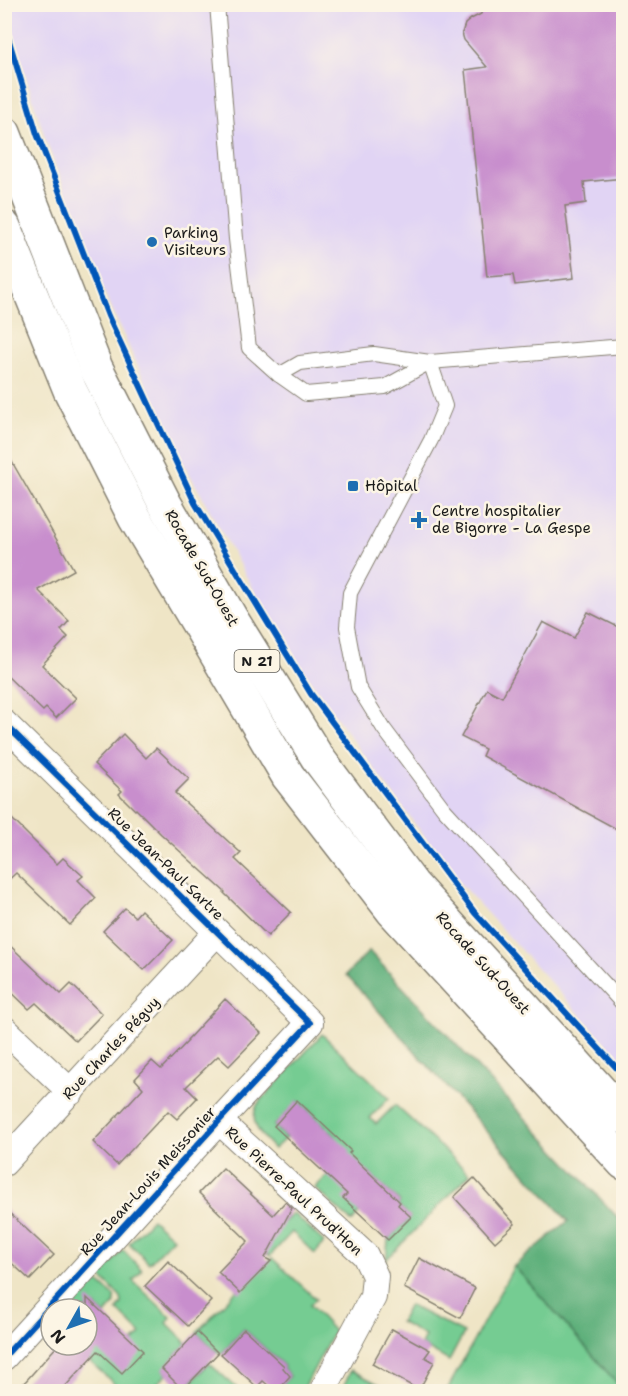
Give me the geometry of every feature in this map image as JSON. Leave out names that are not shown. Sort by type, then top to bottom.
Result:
[{"type":"main road","name":"Rocade Sud-Ouest","points":[[4,133],[96,368],[165,504],[232,620],[316,757],[412,884],[624,1117]]},
{"type":"main road","name":"Rocade Sud-Ouest","points":[[4,227],[70,390],[135,518],[288,776],[392,910],[624,1163]]},
{"type":"street","name":"Rue Jean-Paul Sartre","points":[[4,723],[310,1023]]},
{"type":"street","name":"Rue Charles Péguy","points":[[4,1163],[218,932]]},
{"type":"street","name":"Rue Jean-Louis Meissonier","points":[[4,1357],[310,1023]]},
{"type":"street","points":[[4,1029],[71,1092]]},
{"type":"street","name":"Rue Pierre-Paul Prud'Hon","points":[[219,1121],[365,1255],[375,1276],[372,1297],[322,1392]]},
{"type":"lane","points":[[217,4],[236,239],[249,348],[279,375],[306,394],[385,387],[430,362]]},
{"type":"lane","points":[[279,375],[300,363],[374,354],[430,362],[624,346]]},
{"type":"lane","points":[[430,362],[445,406],[431,440],[350,593],[347,627],[358,687],[384,729],[444,809],[624,1005]]},
{"type":"shaded area","name":"Centre hospitalier de Bigorre - La Gespe","points":[[4,5],[623,5],[623,1062],[456,879],[348,734],[303,670],[257,596],[173,444],[105,294],[46,141]]},
{"type":"green space","points":[[369,951],[623,1223],[623,1390],[514,1266],[568,1221],[346,975]]},
{"type":"green space","points":[[322,1034],[389,1098],[370,1118],[376,1124],[395,1105],[470,1174],[386,1260],[388,1240],[410,1217],[398,1205],[400,1202],[368,1172],[359,1213],[352,1222],[315,1188],[348,1154],[334,1135],[298,1101],[274,1126],[286,1138],[274,1149],[255,1124],[257,1105]]},
{"type":"green space","points":[[293,1213],[324,1242],[315,1254],[292,1232],[270,1256],[260,1247]]},
{"type":"green space","points":[[152,1219],[173,1238],[149,1263],[129,1243]]},
{"type":"green space","points":[[123,1250],[142,1270],[133,1281],[171,1317],[167,1323],[187,1343],[163,1369],[167,1374],[149,1392],[122,1391],[85,1357],[99,1357],[99,1345],[131,1344],[141,1334],[117,1310],[122,1303],[121,1298],[100,1276]]},
{"type":"green space","points":[[272,1258],[316,1299],[310,1305],[334,1331],[302,1392],[276,1391],[290,1376],[283,1368],[284,1366],[244,1329],[221,1354],[197,1332],[245,1281],[263,1269]]},
{"type":"green space","points":[[514,1266],[624,1390],[623,1392],[446,1392]]},
{"type":"green space","points":[[96,1280],[114,1296],[115,1303],[105,1315],[99,1310],[99,1297],[80,1297]]},
{"type":"green space","points":[[409,1305],[464,1333],[449,1361],[421,1345],[425,1336],[400,1322]]},
{"type":"green space","points":[[209,1363],[240,1391],[192,1391],[187,1387]]},
{"type":"green space","points":[[351,1370],[392,1391],[341,1391]]},
{"type":"building","points":[[483,4],[624,4],[624,178],[584,182],[586,203],[565,206],[574,278],[515,285],[513,275],[487,277],[465,70],[487,67],[464,40],[462,33],[465,24],[481,14]]},
{"type":"building","points":[[4,448],[74,570],[38,590],[69,621],[61,630],[68,637],[42,665],[76,698],[56,718],[46,708],[43,711],[4,673]]},
{"type":"building","points":[[588,612],[624,630],[624,833],[482,756],[485,749],[461,737],[487,689],[502,697],[543,622],[574,638]]},
{"type":"building","points":[[123,734],[146,758],[156,748],[189,779],[175,793],[241,853],[235,859],[291,912],[268,936],[225,892],[135,810],[119,794],[122,791],[94,764]]},
{"type":"building","points":[[4,811],[57,864],[63,858],[83,876],[78,880],[96,898],[70,925],[16,873],[4,884]]},
{"type":"building","points":[[125,908],[135,917],[141,910],[173,940],[144,970],[103,931]]},
{"type":"building","points":[[4,940],[61,994],[71,984],[102,1014],[76,1041],[36,1003],[29,1009],[4,985]]},
{"type":"building","points":[[225,999],[261,1033],[229,1066],[218,1056],[186,1087],[197,1098],[177,1119],[168,1111],[117,1165],[93,1142],[143,1088],[135,1079],[152,1061],[161,1069]]},
{"type":"building","points":[[297,1100],[351,1151],[349,1153],[400,1202],[398,1205],[411,1217],[388,1240],[343,1198],[347,1194],[274,1126]]},
{"type":"building","points":[[223,1168],[273,1215],[285,1202],[292,1208],[265,1258],[271,1261],[240,1293],[218,1272],[248,1241],[199,1193]]},
{"type":"building","points":[[474,1178],[515,1224],[495,1242],[454,1197]]},
{"type":"building","points":[[4,1208],[54,1255],[30,1280],[4,1256]]},
{"type":"building","points":[[419,1258],[475,1288],[460,1318],[404,1288]]},
{"type":"building","points":[[168,1261],[211,1301],[188,1326],[145,1286]]},
{"type":"building","points":[[99,1309],[143,1351],[122,1373],[99,1352]]},
{"type":"building","points":[[244,1329],[284,1366],[283,1368],[290,1376],[276,1392],[263,1381],[257,1387],[221,1354]]},
{"type":"building","points":[[392,1329],[430,1350],[425,1357],[434,1362],[419,1390],[372,1364]]},
{"type":"building","points":[[197,1332],[218,1353],[183,1390],[162,1369]]},
{"type":"building","points":[[47,1357],[92,1357],[60,1392],[16,1392]]},
{"type":"cycle path","points":[[4,24],[37,134],[108,316],[195,503],[311,694],[475,913],[624,1076]]},
{"type":"cycle path","points":[[4,723],[310,1023],[4,1357]]},
{"type":"place","name":"Parking Visiteurs","points":[[152,242]]},
{"type":"place","name":"Hôpital","points":[[353,486]]},
{"type":"place","name":"Centre hospitalier de Bigorre - La Gespe","points":[[419,520]]}]
